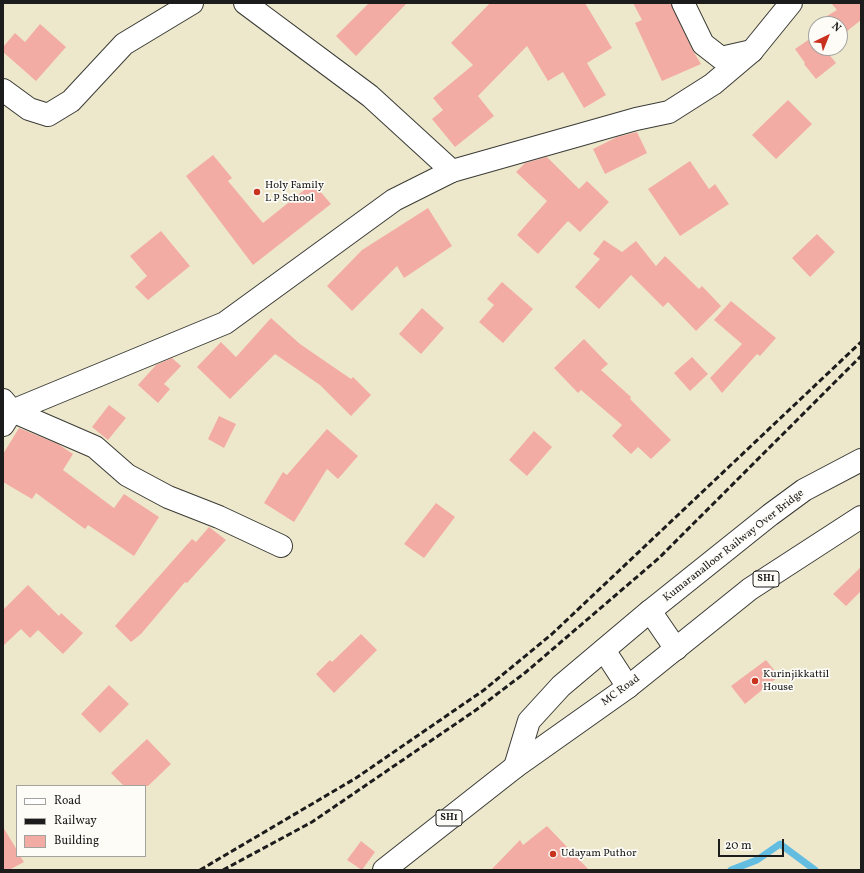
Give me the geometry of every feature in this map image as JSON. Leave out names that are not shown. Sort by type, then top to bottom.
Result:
[{"type":"street","points":[[3,90],[29,109],[48,115],[71,101],[124,44],[192,3]]},
{"type":"street","points":[[683,3],[703,44],[721,58],[752,51]]},
{"type":"street","points":[[6,412],[225,323],[394,200],[452,171],[636,119],[669,112],[713,84],[752,51],[791,3]]},
{"type":"street","points":[[259,7],[370,96],[452,171]]},
{"type":"street","points":[[6,412],[95,447],[127,475],[168,497],[219,517],[281,546]]},
{"type":"street","name":"Kumaranalloor Railway Over Bridge","points":[[515,767],[529,721],[561,686],[650,611],[804,490],[861,460]]},
{"type":"street","name":"MC Road","points":[[384,870],[515,767],[628,687],[750,589],[861,517]]},
{"type":"street","points":[[650,611],[676,649]]},
{"type":"street","points":[[604,650],[628,687]]},
{"type":"building","points":[[369,3],[407,3],[356,56],[336,36]]},
{"type":"building","points":[[490,3],[585,3],[612,48],[587,63],[606,95],[584,108],[563,72],[548,81],[527,46],[478,96],[494,116],[455,147],[432,119],[443,110],[433,98],[473,65],[451,43]]},
{"type":"building","points":[[633,3],[671,3],[692,49],[701,64],[662,81],[635,23],[642,20]]},
{"type":"building","points":[[831,3],[861,3],[861,20],[848,30],[848,16],[827,16],[837,10]]},
{"type":"building","points":[[40,24],[66,47],[36,81],[3,52],[3,47],[15,33],[25,42]]},
{"type":"building","points":[[808,40],[808,56],[830,56],[836,63],[816,79],[804,64],[805,63],[795,49]]},
{"type":"building","points":[[788,100],[812,124],[776,159],[752,135]]},
{"type":"building","points":[[637,132],[647,153],[605,174],[593,149],[617,137]]},
{"type":"building","name":"Holy Family L P School","points":[[213,155],[232,178],[228,181],[263,223],[313,183],[331,204],[253,265],[186,176]]},
{"type":"building","points":[[547,157],[579,189],[587,181],[609,202],[580,232],[568,221],[538,254],[517,235],[547,201],[516,172],[525,163]]},
{"type":"building","points":[[690,161],[709,189],[715,184],[729,204],[680,236],[648,189]]},
{"type":"building","points":[[428,208],[452,246],[404,278],[397,266],[352,311],[327,286],[362,250]]},
{"type":"building","points":[[161,231],[190,266],[148,300],[135,287],[147,276],[130,256]]},
{"type":"building","points":[[817,234],[835,252],[810,277],[792,258]]},
{"type":"building","points":[[604,240],[622,252],[636,241],[656,266],[665,256],[699,289],[702,286],[721,306],[696,331],[668,302],[663,307],[631,275],[599,309],[575,287],[600,259],[593,254]]},
{"type":"building","points":[[502,282],[533,309],[503,343],[479,322],[494,305],[487,299]]},
{"type":"building","points":[[731,301],[776,338],[760,356],[757,354],[722,393],[710,378],[742,344],[714,320]]},
{"type":"building","points":[[422,308],[444,328],[421,354],[399,334]]},
{"type":"building","points":[[271,318],[300,344],[351,379],[353,377],[371,395],[351,416],[320,385],[275,354],[230,399],[197,367],[221,342],[236,357]]},
{"type":"building","points":[[584,339],[608,364],[601,370],[631,397],[630,399],[671,440],[651,459],[638,447],[631,454],[612,436],[622,425],[581,390],[578,393],[554,368]]},
{"type":"building","points":[[692,357],[708,374],[690,391],[674,373]]},
{"type":"building","points":[[172,358],[181,366],[164,384],[170,389],[158,403],[138,385],[156,365]]},
{"type":"building","points":[[109,405],[126,418],[108,440],[92,427]]},
{"type":"building","points":[[219,416],[236,424],[224,448],[208,439]]},
{"type":"building","points":[[19,428],[58,444],[73,454],[63,470],[114,508],[124,494],[159,517],[134,556],[88,525],[85,529],[36,493],[32,499],[3,482],[3,454]]},
{"type":"building","points":[[327,429],[358,456],[338,479],[327,469],[294,522],[264,503],[283,472],[287,475]]},
{"type":"building","points":[[534,431],[552,447],[527,476],[509,460]]},
{"type":"building","points":[[436,503],[455,517],[424,558],[404,544]]},
{"type":"building","points":[[209,527],[226,540],[187,583],[185,582],[141,634],[131,642],[115,626],[192,539],[196,542]]},
{"type":"building","points":[[861,567],[861,591],[846,606],[833,594]]},
{"type":"building","points":[[28,585],[59,616],[61,613],[83,633],[63,654],[38,630],[30,638],[21,629],[3,646],[3,610]]},
{"type":"building","points":[[361,634],[377,650],[334,693],[316,674],[330,660],[332,662]]},
{"type":"building","name":"Kurinjikkattil House","points":[[766,660],[779,676],[745,704],[731,686]]},
{"type":"building","points":[[109,685],[129,704],[100,733],[81,714]]},
{"type":"building","points":[[147,739],[171,764],[148,786],[123,785],[111,773]]},
{"type":"building","points":[[547,826],[589,870],[491,870],[520,840],[523,845]]},
{"type":"building","points":[[3,827],[16,848],[16,857],[21,857],[24,862],[9,870],[3,870]]},
{"type":"building","points":[[361,841],[375,852],[362,870],[347,860]]},
{"type":"waterway","points":[[731,870],[757,860],[780,844],[815,870]]},
{"type":"railway","points":[[200,870],[356,778],[484,690],[552,634],[861,342]]},
{"type":"railway","points":[[223,870],[312,822],[476,710],[526,672],[659,558],[861,356]]},
{"type":"place","name":"Holy Family L P School","points":[[257,192]]},
{"type":"place","name":"Kurinjikkattil House","points":[[755,681]]},
{"type":"place","name":"Udayam Puthor","points":[[553,854]]}]
